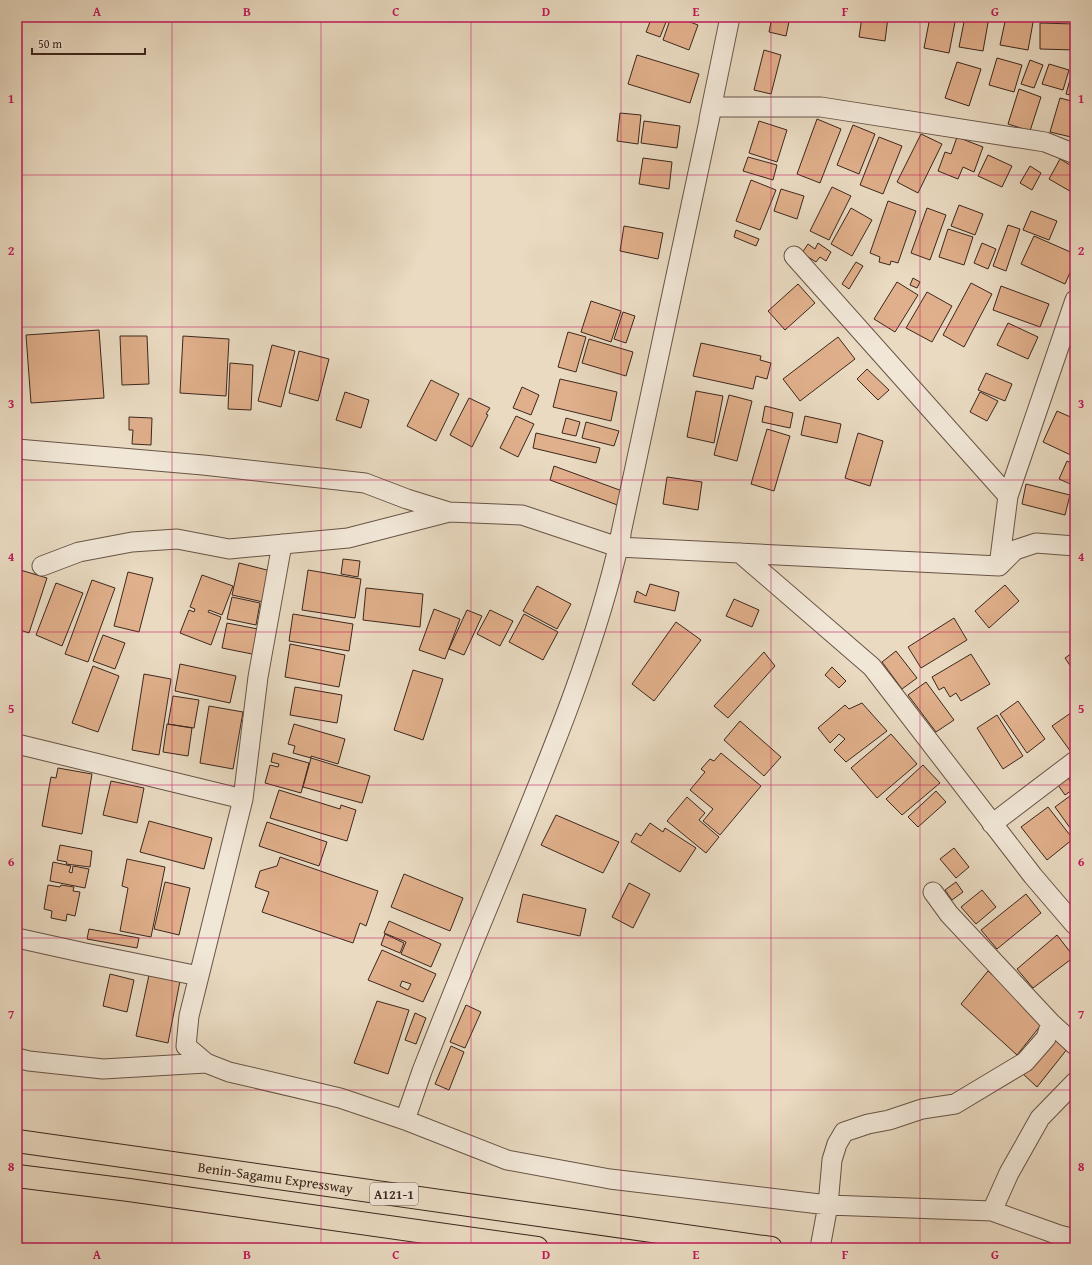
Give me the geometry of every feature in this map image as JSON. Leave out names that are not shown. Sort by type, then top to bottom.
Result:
[{"type":"highway","name":"Benin-Sagamu Expressway","points":[[17,1141],[771,1248]]},
{"type":"highway","name":"A121-1","points":[[17,1176],[130,1190],[537,1248]]},
{"type":"street","points":[[405,1120],[423,1048],[518,818],[618,547],[730,17]]},
{"type":"street","points":[[712,107],[821,107],[1045,142],[1075,154]]},
{"type":"street","points":[[794,256],[1008,496]]},
{"type":"street","points":[[1000,566],[1008,496],[1075,300]]},
{"type":"street","points":[[17,449],[203,465],[365,483],[407,499],[449,512],[522,515],[618,547],[1000,566],[1015,550],[1036,543],[1075,546]]},
{"type":"street","points":[[42,566],[79,552],[132,542],[177,538],[229,548],[348,538],[449,512]]},
{"type":"street","points":[[282,544],[258,677],[243,799],[189,1016],[186,1046],[206,1063],[229,1072],[340,1098],[405,1120],[507,1160],[610,1179],[828,1205],[992,1212],[1075,1239]]},
{"type":"street","points":[[740,553],[872,667],[992,824],[1033,876],[1075,925]]},
{"type":"street","points":[[17,744],[243,799]]},
{"type":"street","points":[[992,824],[1075,761]]},
{"type":"street","points":[[933,892],[954,919],[1051,1023],[1075,1045]]},
{"type":"street","points":[[17,938],[85,954],[199,976]]},
{"type":"street","points":[[820,1248],[828,1205],[832,1160],[837,1144],[844,1132],[868,1124],[889,1120],[922,1109],[955,1104],[1024,1062],[1046,1038],[1051,1023]]},
{"type":"street","points":[[17,1058],[29,1061],[103,1068],[206,1063]]},
{"type":"street","points":[[992,1212],[1009,1173],[1040,1118],[1075,1082]]},
{"type":"building","points":[[652,17],[668,17],[660,37],[646,32]]},
{"type":"building","points":[[671,17],[677,17],[698,25],[689,50],[663,40]]},
{"type":"building","points":[[772,17],[790,17],[786,36],[769,32]]},
{"type":"building","points":[[862,17],[888,17],[885,41],[859,37]]},
{"type":"building","points":[[930,17],[956,17],[949,53],[924,48]]},
{"type":"building","points":[[965,17],[989,17],[983,51],[959,47]]},
{"type":"building","points":[[1006,17],[1034,17],[1028,50],[1000,45]]},
{"type":"building","points":[[1040,23],[1075,24],[1075,50],[1040,49]]},
{"type":"building","points":[[764,50],[781,55],[771,94],[754,90]]},
{"type":"building","points":[[637,55],[699,74],[690,103],[628,84]]},
{"type":"building","points":[[997,58],[1022,65],[1014,92],[989,85]]},
{"type":"building","points":[[1030,60],[1043,65],[1034,88],[1021,84]]},
{"type":"building","points":[[957,62],[981,69],[969,106],[945,98]]},
{"type":"building","points":[[1049,64],[1069,70],[1063,90],[1042,84]]},
{"type":"building","points":[[1073,69],[1075,70],[1075,96],[1066,94]]},
{"type":"building","points":[[1019,89],[1041,97],[1030,131],[1008,124]]},
{"type":"building","points":[[1060,98],[1075,102],[1075,124],[1071,137],[1050,132]]},
{"type":"building","points":[[620,113],[641,115],[638,144],[617,141]]},
{"type":"building","points":[[817,119],[841,129],[820,183],[797,174]]},
{"type":"building","points":[[644,121],[680,126],[677,148],[641,143]]},
{"type":"building","points":[[759,121],[787,130],[777,162],[749,153]]},
{"type":"building","points":[[853,125],[875,134],[859,174],[837,165]]},
{"type":"building","points":[[921,134],[942,144],[918,193],[897,182]]},
{"type":"building","points":[[879,137],[902,146],[883,194],[860,185]]},
{"type":"building","points":[[957,137],[983,147],[974,172],[963,167],[958,179],[938,171],[945,152],[951,154]]},
{"type":"building","points":[[988,155],[1012,166],[1002,187],[978,176]]},
{"type":"building","points":[[748,157],[777,165],[773,180],[743,171]]},
{"type":"building","points":[[643,158],[672,162],[669,189],[639,184]]},
{"type":"building","points":[[1060,159],[1075,168],[1075,194],[1049,179]]},
{"type":"building","points":[[1030,166],[1041,173],[1032,190],[1020,183]]},
{"type":"building","points":[[751,180],[776,190],[760,230],[736,221]]},
{"type":"building","points":[[832,187],[851,196],[829,240],[810,231]]},
{"type":"building","points":[[781,189],[804,196],[797,219],[774,211]]},
{"type":"building","points":[[888,201],[916,211],[898,263],[891,261],[890,265],[879,262],[880,257],[870,253]]},
{"type":"building","points":[[959,205],[983,214],[975,235],[951,226]]},
{"type":"building","points":[[851,208],[872,220],[852,256],[831,244]]},
{"type":"building","points":[[927,208],[946,215],[930,260],[911,253]]},
{"type":"building","points":[[1031,211],[1057,221],[1049,240],[1023,230]]},
{"type":"building","points":[[1008,225],[1020,229],[1006,271],[993,266]]},
{"type":"building","points":[[624,226],[663,233],[658,259],[620,251]]},
{"type":"building","points":[[948,229],[973,237],[964,265],[939,257]]},
{"type":"building","points":[[736,230],[759,239],[756,246],[734,237]]},
{"type":"building","points":[[1034,236],[1075,254],[1075,261],[1065,284],[1021,264]]},
{"type":"building","points":[[818,243],[831,252],[826,261],[820,257],[816,262],[802,253],[808,244],[815,249]]},
{"type":"building","points":[[982,243],[996,249],[988,269],[974,263]]},
{"type":"building","points":[[856,262],[863,266],[849,289],[842,284]]},
{"type":"building","points":[[913,278],[920,282],[917,288],[910,285]]},
{"type":"building","points":[[897,282],[918,295],[895,332],[874,319]]},
{"type":"building","points":[[971,283],[992,294],[964,347],[943,335]]},
{"type":"building","points":[[798,284],[815,303],[785,330],[768,311]]},
{"type":"building","points":[[1001,286],[1049,304],[1040,327],[993,310]]},
{"type":"building","points":[[927,292],[952,306],[932,342],[906,328]]},
{"type":"building","points":[[591,301],[621,311],[611,342],[581,332]]},
{"type":"building","points":[[623,312],[635,316],[626,343],[614,339]]},
{"type":"building","points":[[1008,323],[1038,337],[1028,359],[997,345]]},
{"type":"building","points":[[99,330],[104,398],[31,403],[26,335]]},
{"type":"building","points":[[568,332],[586,337],[576,372],[558,367]]},
{"type":"building","points":[[120,336],[147,336],[149,384],[122,385]]},
{"type":"building","points":[[183,336],[229,339],[226,396],[180,393]]},
{"type":"building","points":[[838,337],[855,359],[800,401],[783,379]]},
{"type":"building","points":[[589,339],[633,352],[626,376],[582,363]]},
{"type":"building","points":[[701,343],[761,356],[760,360],[771,363],[767,379],[756,376],[753,389],[693,376]]},
{"type":"building","points":[[272,345],[295,351],[281,407],[258,401]]},
{"type":"building","points":[[299,351],[329,359],[318,401],[289,393]]},
{"type":"building","points":[[1075,352],[1075,365],[1070,363]]},
{"type":"building","points":[[230,363],[253,365],[251,410],[228,409]]},
{"type":"building","points":[[867,369],[889,390],[878,400],[857,379]]},
{"type":"building","points":[[986,373],[1012,384],[1005,401],[978,390]]},
{"type":"building","points":[[560,379],[617,392],[611,421],[553,407]]},
{"type":"building","points":[[431,380],[459,394],[436,441],[407,426]]},
{"type":"building","points":[[522,387],[539,395],[531,415],[513,408]]},
{"type":"building","points":[[696,391],[723,396],[714,443],[687,437]]},
{"type":"building","points":[[345,392],[369,400],[361,428],[336,420]]},
{"type":"building","points":[[980,392],[998,401],[987,421],[970,412]]},
{"type":"building","points":[[729,395],[752,401],[737,461],[714,455]]},
{"type":"building","points":[[469,398],[490,408],[472,447],[450,435]]},
{"type":"building","points":[[765,406],[793,413],[790,428],[762,422]]},
{"type":"building","points":[[1057,411],[1075,419],[1075,457],[1043,442]]},
{"type":"building","points":[[516,416],[534,424],[518,457],[500,448]]},
{"type":"building","points":[[805,416],[841,424],[837,443],[801,435]]},
{"type":"building","points":[[129,417],[152,418],[151,445],[132,444],[133,430],[129,430]]},
{"type":"building","points":[[566,418],[580,422],[576,436],[562,433]]},
{"type":"building","points":[[586,422],[619,431],[614,446],[582,438]]},
{"type":"building","points":[[767,429],[790,436],[774,491],[751,484]]},
{"type":"building","points":[[536,433],[600,448],[596,463],[533,448]]},
{"type":"building","points":[[858,433],[883,441],[870,486],[845,478]]},
{"type":"building","points":[[1067,461],[1075,465],[1075,486],[1059,479]]},
{"type":"building","points":[[554,466],[625,492],[620,506],[550,480]]},
{"type":"building","points":[[667,477],[702,482],[698,510],[663,504]]},
{"type":"building","points":[[1026,484],[1070,495],[1065,515],[1022,504]]},
{"type":"building","points":[[343,559],[360,561],[358,577],[341,574]]},
{"type":"building","points":[[239,563],[271,571],[263,602],[232,595]]},
{"type":"building","points":[[17,569],[47,578],[29,633],[17,629]]},
{"type":"building","points":[[308,570],[361,579],[355,618],[302,610]]},
{"type":"building","points":[[128,572],[153,578],[139,632],[114,626]]},
{"type":"building","points":[[202,575],[233,586],[222,615],[209,610],[208,612],[221,617],[211,645],[180,633],[189,610],[194,612],[195,609],[190,607]]},
{"type":"building","points":[[92,580],[115,588],[88,662],[65,654]]},
{"type":"building","points":[[56,583],[83,593],[62,646],[36,635]]},
{"type":"building","points":[[650,584],[679,592],[675,611],[634,602],[637,591],[646,596]]},
{"type":"building","points":[[1005,585],[1019,601],[989,628],[975,611]]},
{"type":"building","points":[[537,586],[571,604],[557,629],[523,611]]},
{"type":"building","points":[[366,588],[423,594],[420,627],[363,620]]},
{"type":"building","points":[[232,597],[260,603],[256,625],[227,619]]},
{"type":"building","points":[[734,599],[759,610],[752,627],[726,616]]},
{"type":"building","points":[[434,609],[460,619],[445,659],[419,650]]},
{"type":"building","points":[[467,610],[482,616],[464,655],[449,649]]},
{"type":"building","points":[[490,610],[513,621],[500,646],[477,634]]},
{"type":"building","points":[[293,614],[353,624],[349,651],[289,641]]},
{"type":"building","points":[[524,614],[558,632],[543,660],[509,642]]},
{"type":"building","points":[[954,618],[967,640],[921,668],[908,647]]},
{"type":"building","points":[[676,622],[701,640],[654,701],[632,684]]},
{"type":"building","points":[[227,623],[263,630],[257,655],[222,648]]},
{"type":"building","points":[[103,635],[125,643],[115,669],[93,661]]},
{"type":"building","points":[[290,644],[345,655],[339,687],[285,677]]},
{"type":"building","points":[[896,651],[917,678],[902,689],[882,662]]},
{"type":"building","points":[[1075,651],[1075,673],[1065,658]]},
{"type":"building","points":[[764,652],[775,666],[728,718],[714,706]]},
{"type":"building","points":[[971,654],[990,684],[961,701],[956,693],[950,697],[944,687],[939,690],[932,677]]},
{"type":"building","points":[[180,664],[236,676],[230,703],[175,691]]},
{"type":"building","points":[[93,666],[119,676],[98,732],[72,723]]},
{"type":"building","points":[[832,667],[846,681],[839,688],[825,675]]},
{"type":"building","points":[[413,670],[443,679],[423,740],[394,730]]},
{"type":"building","points":[[144,674],[171,679],[159,755],[132,750]]},
{"type":"building","points":[[926,682],[954,720],[936,732],[908,695]]},
{"type":"building","points":[[295,687],[342,695],[337,723],[290,715]]},
{"type":"building","points":[[173,696],[199,700],[194,728],[168,724]]},
{"type":"building","points":[[1018,701],[1045,739],[1027,753],[1000,714]]},
{"type":"building","points":[[862,703],[887,731],[846,762],[834,750],[845,739],[839,734],[830,743],[818,728],[845,705],[849,709]]},
{"type":"building","points":[[209,706],[243,712],[233,769],[200,763]]},
{"type":"building","points":[[1075,710],[1075,750],[1071,752],[1052,726]]},
{"type":"building","points":[[997,715],[1023,756],[1003,769],[977,728]]},
{"type":"building","points":[[740,721],[781,757],[764,776],[724,740]]},
{"type":"building","points":[[167,724],[192,728],[188,756],[163,752]]},
{"type":"building","points":[[294,724],[345,739],[338,764],[311,756],[311,758],[293,753],[295,746],[288,744]]},
{"type":"building","points":[[891,734],[917,764],[877,798],[851,768]]},
{"type":"building","points":[[273,753],[309,763],[301,793],[265,783],[270,765],[278,767],[279,764],[271,762]]},
{"type":"building","points":[[721,753],[761,786],[720,835],[703,821],[713,809],[690,790],[705,772],[701,769],[710,759],[714,761]]},
{"type":"building","points":[[311,758],[370,776],[362,803],[303,787]]},
{"type":"building","points":[[923,765],[940,783],[902,815],[886,799]]},
{"type":"building","points":[[58,768],[92,774],[82,834],[42,826],[51,777],[56,778]]},
{"type":"building","points":[[1068,778],[1075,788],[1065,795],[1058,785]]},
{"type":"building","points":[[111,781],[144,788],[137,823],[103,815]]},
{"type":"building","points":[[279,790],[340,809],[341,805],[356,810],[347,841],[270,818]]},
{"type":"building","points":[[936,791],[946,802],[918,827],[908,817]]},
{"type":"building","points":[[1074,793],[1075,831],[1073,832],[1055,807]]},
{"type":"building","points":[[687,797],[705,813],[699,820],[719,837],[706,853],[667,821]]},
{"type":"building","points":[[1048,807],[1073,839],[1047,860],[1021,827]]},
{"type":"building","points":[[556,815],[619,842],[603,873],[541,845]]},
{"type":"building","points":[[149,821],[212,838],[204,869],[140,852]]},
{"type":"building","points":[[267,822],[327,842],[319,866],[259,846]]},
{"type":"building","points":[[650,823],[663,832],[665,828],[696,848],[680,872],[631,842],[636,833],[641,836]]},
{"type":"building","points":[[60,845],[92,851],[90,867],[66,864],[67,862],[57,860]]},
{"type":"building","points":[[954,848],[969,867],[956,878],[940,859]]},
{"type":"building","points":[[280,857],[378,891],[366,926],[360,923],[353,943],[262,912],[269,892],[255,887],[260,871],[277,866]]},
{"type":"building","points":[[127,859],[165,867],[151,937],[120,931],[128,888],[122,886]]},
{"type":"building","points":[[53,862],[71,866],[69,872],[72,873],[73,866],[89,869],[85,888],[50,881]]},
{"type":"building","points":[[404,874],[463,898],[450,931],[391,907]]},
{"type":"building","points":[[165,882],[190,888],[179,935],[154,929]]},
{"type":"building","points":[[956,882],[963,892],[952,900],[945,890]]},
{"type":"building","points":[[629,883],[650,894],[633,928],[612,917]]},
{"type":"building","points":[[48,885],[74,887],[73,891],[80,892],[75,916],[67,914],[66,921],[51,918],[52,911],[44,909]]},
{"type":"building","points":[[982,890],[996,907],[976,924],[961,907]]},
{"type":"building","points":[[523,894],[586,909],[580,936],[517,922]]},
{"type":"building","points":[[1026,894],[1041,913],[997,949],[981,930]]},
{"type":"building","points":[[389,921],[441,944],[431,967],[401,954],[406,942],[384,933]]},
{"type":"building","points":[[89,929],[139,938],[137,948],[87,939]]},
{"type":"building","points":[[385,934],[404,943],[400,953],[381,945]]},
{"type":"building","points":[[1057,935],[1074,957],[1033,988],[1017,969]]},
{"type":"building","points":[[382,950],[436,974],[423,1002],[368,980]],"holes":[[[402,981],[411,984],[408,990],[400,986]]]},
{"type":"building","points":[[988,971],[1045,1020],[1017,1055],[961,1004]]},
{"type":"building","points":[[110,974],[134,980],[127,1012],[103,1006]]},
{"type":"building","points":[[149,975],[180,981],[168,1043],[136,1036]]},
{"type":"building","points":[[377,1001],[409,1010],[388,1074],[354,1063]]},
{"type":"building","points":[[466,1005],[481,1012],[465,1048],[450,1042]]},
{"type":"building","points":[[415,1013],[426,1018],[416,1044],[405,1040]]},
{"type":"building","points":[[1054,1037],[1068,1048],[1037,1087],[1022,1073]]},
{"type":"building","points":[[451,1046],[464,1052],[449,1090],[435,1084]]}]
